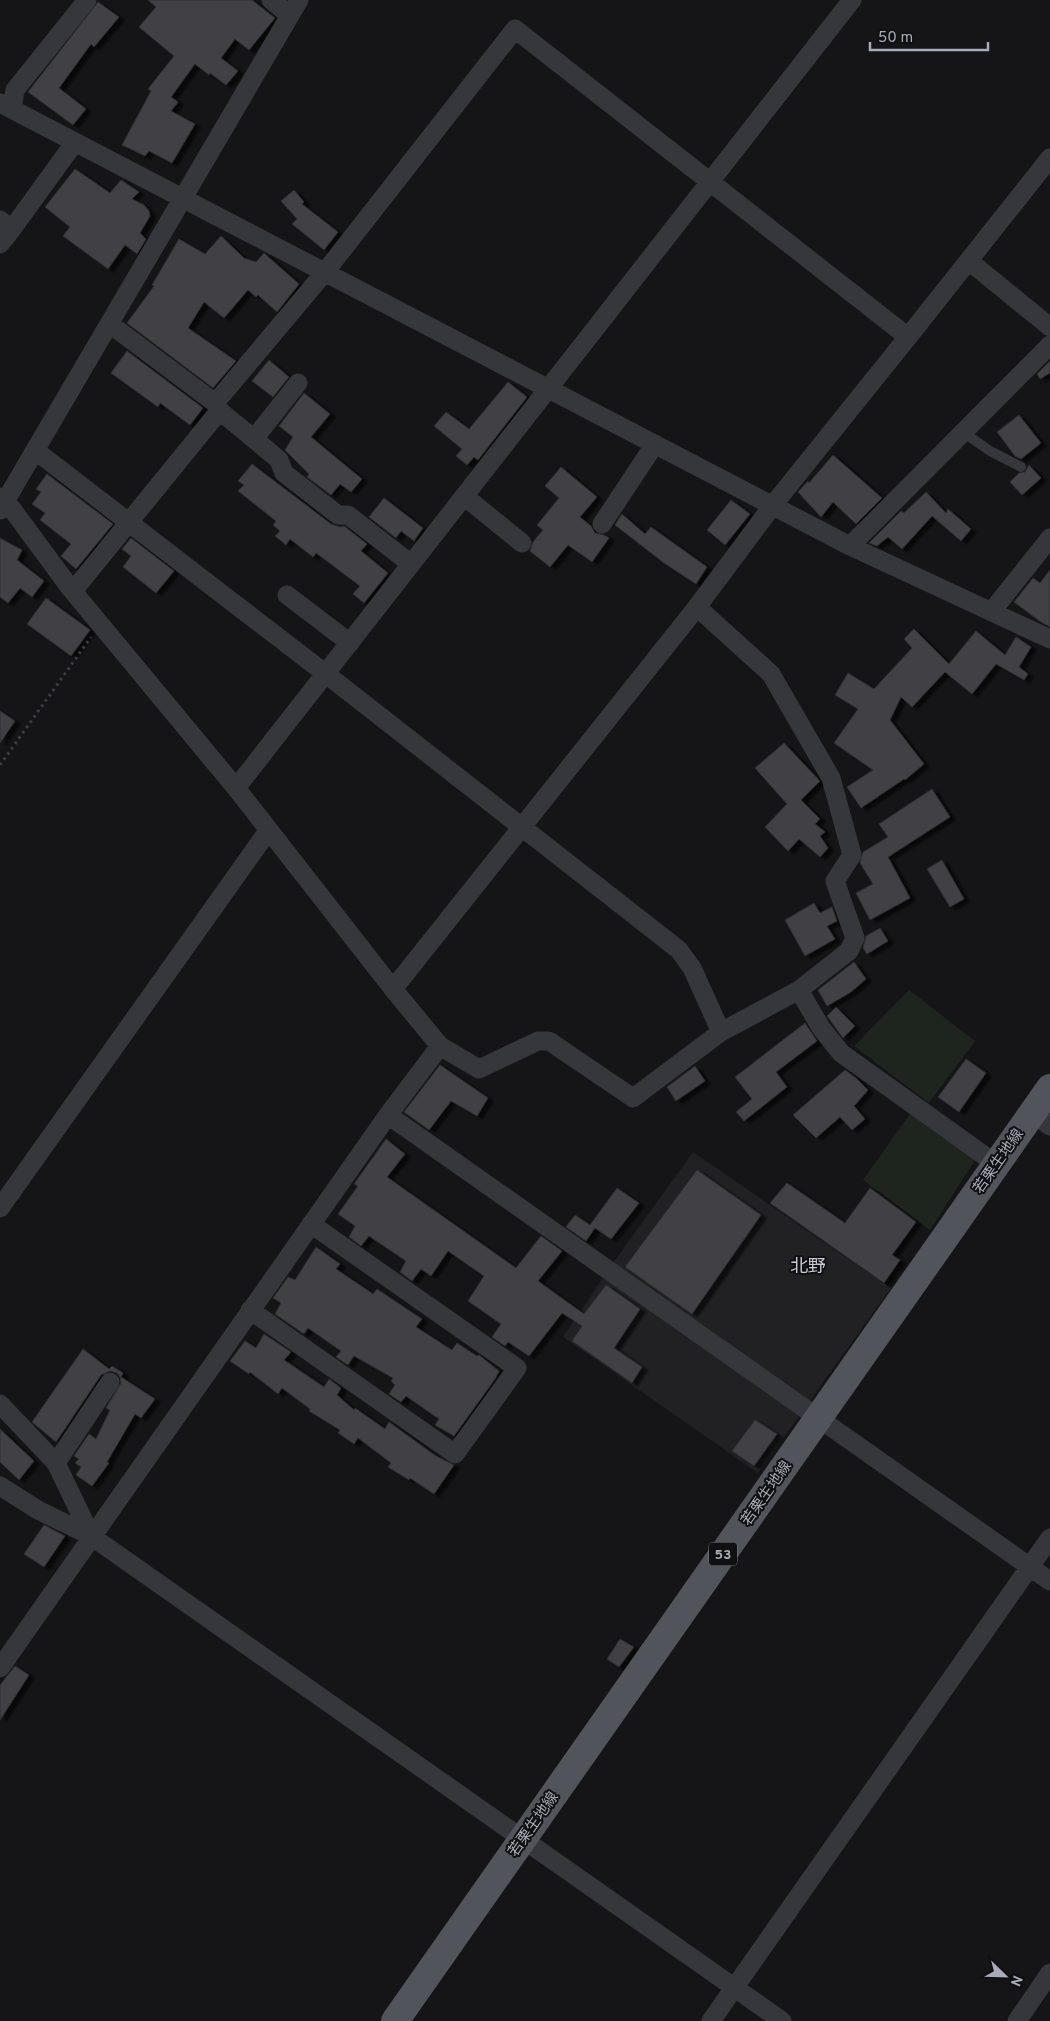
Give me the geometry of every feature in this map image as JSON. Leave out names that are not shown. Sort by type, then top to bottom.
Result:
[{"type":"main road","name":"若栗生地線","points":[[395,2021],[996,1164],[1041,1119],[1050,1088]]},
{"type":"street","points":[[87,0],[15,90],[6,106],[850,546],[1050,639]]},
{"type":"street","points":[[271,0],[294,8],[36,451],[2,503],[236,788],[268,831],[440,1046],[479,1069],[538,1041],[549,1041],[634,1098],[722,1032],[799,990],[849,951],[855,938],[834,880],[852,855],[831,778],[771,674],[697,607]]},
{"type":"street","points":[[236,788],[852,0]]},
{"type":"street","points":[[73,591],[515,29],[908,337]]},
{"type":"street","points":[[0,244],[6,225],[75,142]]},
{"type":"street","points":[[393,989],[697,607],[773,505],[1050,158]]},
{"type":"street","points":[[969,261],[1050,327]]},
{"type":"street","points":[[110,324],[217,407],[279,460],[284,473],[291,479],[338,516],[348,515],[411,564]]},
{"type":"street","points":[[850,546],[1050,344]]},
{"type":"street","points":[[254,439],[298,383]]},
{"type":"street","points":[[602,524],[655,444]]},
{"type":"street","points":[[36,451],[326,674],[679,950],[692,968],[722,1032]]},
{"type":"street","points":[[464,496],[522,543]]},
{"type":"street","points":[[992,611],[1050,538]]},
{"type":"street","points":[[287,595],[350,643]]},
{"type":"street","points":[[0,1208],[268,831]]},
{"type":"street","points":[[799,990],[822,1028],[841,1053],[996,1164]]},
{"type":"street","points":[[0,1668],[250,1310],[388,1115],[440,1046]]},
{"type":"street","points":[[388,1115],[1050,1581]]},
{"type":"street","points":[[250,1310],[455,1454],[517,1368],[311,1224]]},
{"type":"street","points":[[56,1462],[110,1382]]},
{"type":"street","points":[[0,1404],[56,1462],[91,1536]]},
{"type":"street","points":[[0,1486],[38,1510],[91,1536],[782,2021]]},
{"type":"street","points":[[711,2021],[1050,1538]]},
{"type":"street","points":[[1016,2021],[1050,1974]]},
{"type":"lane","points":[[963,432],[990,451],[1021,467]]},
{"type":"path","points":[[0,766],[100,624]]},
{"type":"shaded area","points":[[909,990],[975,1041],[929,1103],[854,1046]]},
{"type":"shaded area","points":[[910,1114],[975,1160],[930,1230],[863,1180]]},
{"type":"shaded area","points":[[693,1152],[891,1288],[758,1473],[563,1337],[613,1263]]},
{"type":"building","points":[[148,0],[252,0],[275,18],[249,50],[235,39],[221,58],[238,71],[226,85],[195,64],[171,97],[178,102],[171,111],[195,124],[172,163],[149,151],[145,156],[122,145],[151,91],[148,89],[174,56],[139,27],[156,7]]},
{"type":"building","points":[[98,2],[119,17],[94,47],[91,44],[59,88],[86,109],[73,125],[28,92]]},
{"type":"building","points":[[75,169],[110,193],[121,180],[139,192],[132,199],[144,205],[149,211],[150,216],[140,233],[146,239],[137,254],[125,245],[108,269],[63,236],[70,227],[45,207]]},
{"type":"building","points":[[294,190],[304,202],[302,204],[338,232],[324,250],[292,224],[297,219],[281,201]]},
{"type":"building","points":[[221,236],[244,258],[256,262],[264,253],[299,284],[277,312],[258,295],[256,297],[248,290],[224,318],[204,302],[188,328],[236,361],[213,388],[127,323],[154,286],[152,285],[179,239],[205,254]]},
{"type":"building","points":[[127,351],[203,408],[190,425],[160,403],[158,407],[111,373]]},
{"type":"building","points":[[269,360],[289,377],[273,397],[252,381]]},
{"type":"building","points":[[1050,361],[1050,373],[1040,379],[1037,374]]},
{"type":"building","points":[[508,382],[527,397],[478,460],[474,457],[467,465],[456,456],[462,449],[434,426],[446,412],[469,429]]},
{"type":"building","points":[[304,393],[330,414],[311,437],[362,479],[351,492],[340,484],[331,495],[307,477],[309,474],[285,450],[293,437],[279,426]]},
{"type":"building","points":[[1019,415],[1041,443],[1021,459],[1015,456],[997,432]]},
{"type":"building","points":[[833,455],[882,498],[856,524],[833,502],[821,517],[798,492],[808,481],[809,483]]},
{"type":"building","points":[[252,464],[331,524],[340,527],[344,526],[367,544],[361,551],[388,573],[364,603],[353,594],[360,586],[316,553],[313,557],[290,539],[286,545],[275,536],[280,531],[273,525],[276,521],[238,491],[244,485],[238,481]]},
{"type":"building","points":[[1029,465],[1041,478],[1022,495],[1010,482],[1019,473],[1025,472]]},
{"type":"building","points":[[561,467],[597,497],[580,517],[591,526],[595,533],[609,538],[592,562],[568,545],[550,567],[530,551],[533,542],[543,530],[537,525],[559,498],[545,486]]},
{"type":"building","points":[[47,474],[113,524],[76,569],[61,556],[71,544],[40,520],[45,513],[32,504],[41,492],[36,489]]},
{"type":"building","points":[[926,492],[946,513],[948,509],[971,529],[961,541],[932,516],[902,549],[888,537],[877,546],[869,543],[901,511],[904,513]]},
{"type":"building","points":[[384,498],[423,528],[414,541],[401,531],[396,538],[369,517]]},
{"type":"building","points":[[731,500],[750,514],[725,545],[707,530]]},
{"type":"building","points":[[622,514],[645,534],[651,527],[707,567],[696,584],[664,563],[615,525]]},
{"type":"building","points":[[0,538],[22,550],[17,560],[44,581],[32,597],[20,588],[8,603],[0,597]]},
{"type":"building","points":[[131,538],[174,571],[156,593],[123,567],[131,556],[122,549]]},
{"type":"building","points":[[1050,570],[1050,627],[1014,602],[1033,578],[1040,583]]},
{"type":"building","points":[[46,598],[90,630],[71,656],[27,624]]},
{"type":"building","points":[[914,629],[949,664],[976,631],[1005,655],[1016,637],[1031,647],[1019,667],[1028,674],[1024,680],[996,664],[972,694],[945,672],[912,707],[901,697],[890,720],[924,764],[905,780],[861,808],[847,787],[873,770],[834,743],[858,709],[835,695],[848,673],[874,689],[912,648],[904,639]]},
{"type":"building","points":[[0,711],[15,721],[0,743]]},
{"type":"building","points":[[784,743],[820,781],[801,800],[820,819],[815,824],[825,832],[820,836],[828,848],[820,857],[799,839],[788,851],[765,827],[787,804],[755,768]]},
{"type":"building","points":[[932,789],[950,817],[888,857],[910,898],[870,920],[856,893],[873,884],[860,863],[863,852],[888,837],[879,824]]},
{"type":"building","points":[[942,860],[964,899],[950,907],[927,869]]},
{"type":"building","points":[[814,903],[820,913],[832,907],[837,921],[827,926],[835,939],[805,956],[785,920]]},
{"type":"building","points":[[880,928],[888,941],[867,954],[863,948],[866,936]]},
{"type":"building","points":[[854,962],[866,979],[851,992],[827,1006],[818,990]]},
{"type":"building","points":[[836,1007],[855,1026],[843,1038],[827,1016]]},
{"type":"building","points":[[805,1023],[817,1041],[776,1072],[787,1087],[744,1121],[736,1112],[752,1099],[735,1077]]},
{"type":"building","points":[[966,1059],[986,1073],[959,1112],[938,1097]]},
{"type":"building","points":[[440,1065],[488,1098],[477,1116],[451,1101],[429,1130],[404,1112]]},
{"type":"building","points":[[695,1066],[705,1081],[676,1101],[667,1087]]},
{"type":"building","points":[[845,1070],[868,1090],[854,1106],[865,1119],[852,1130],[840,1117],[816,1138],[793,1115]]},
{"type":"building","points":[[386,1139],[405,1154],[387,1177],[516,1268],[541,1236],[562,1251],[538,1281],[584,1314],[606,1285],[640,1309],[614,1348],[642,1367],[632,1383],[572,1341],[582,1326],[562,1313],[529,1356],[508,1342],[505,1346],[492,1337],[501,1324],[468,1301],[484,1276],[448,1251],[431,1276],[421,1269],[412,1281],[400,1272],[406,1261],[369,1236],[361,1246],[349,1237],[355,1226],[338,1214],[358,1186],[354,1184]]},
{"type":"building","points":[[697,1170],[761,1215],[692,1314],[625,1267]]},
{"type":"building","points":[[787,1183],[845,1223],[870,1188],[916,1222],[892,1255],[900,1260],[884,1283],[770,1203]]},
{"type":"building","points":[[617,1188],[639,1203],[611,1239],[595,1228],[586,1241],[566,1227],[575,1215],[590,1225]]},
{"type":"building","points":[[316,1247],[340,1264],[336,1269],[373,1294],[377,1289],[422,1319],[416,1327],[452,1350],[457,1343],[477,1356],[479,1355],[499,1371],[454,1436],[435,1425],[439,1419],[406,1396],[401,1402],[389,1394],[395,1385],[391,1381],[393,1378],[354,1356],[348,1365],[336,1357],[341,1351],[308,1328],[304,1334],[275,1314],[281,1303],[273,1298],[288,1277],[295,1280]]},
{"type":"building","points":[[264,1334],[291,1352],[284,1360],[324,1387],[329,1379],[341,1388],[337,1395],[354,1410],[355,1408],[385,1429],[389,1422],[436,1456],[454,1465],[434,1494],[410,1478],[409,1480],[388,1467],[391,1463],[358,1438],[354,1444],[338,1433],[340,1430],[309,1411],[310,1409],[282,1388],[278,1394],[250,1372],[249,1374],[230,1361],[245,1341],[256,1348]]},
{"type":"building","points":[[83,1349],[109,1369],[112,1366],[123,1373],[121,1377],[155,1399],[141,1418],[135,1414],[107,1462],[109,1463],[92,1486],[76,1475],[81,1467],[75,1463],[79,1459],[74,1456],[89,1434],[96,1439],[110,1410],[106,1408],[121,1383],[117,1373],[110,1371],[101,1375],[56,1442],[32,1422]]},
{"type":"building","points":[[755,1420],[777,1434],[754,1466],[732,1451]]},
{"type":"building","points":[[0,1429],[34,1461],[19,1480],[0,1462]]},
{"type":"building","points":[[44,1525],[65,1536],[44,1567],[24,1554]]},
{"type":"building","points":[[620,1639],[634,1647],[619,1667],[607,1659]]},
{"type":"building","points":[[15,1666],[29,1675],[0,1720],[0,1685]]},
{"type":"district","name":"北野","points":[[808,1266]]}]
